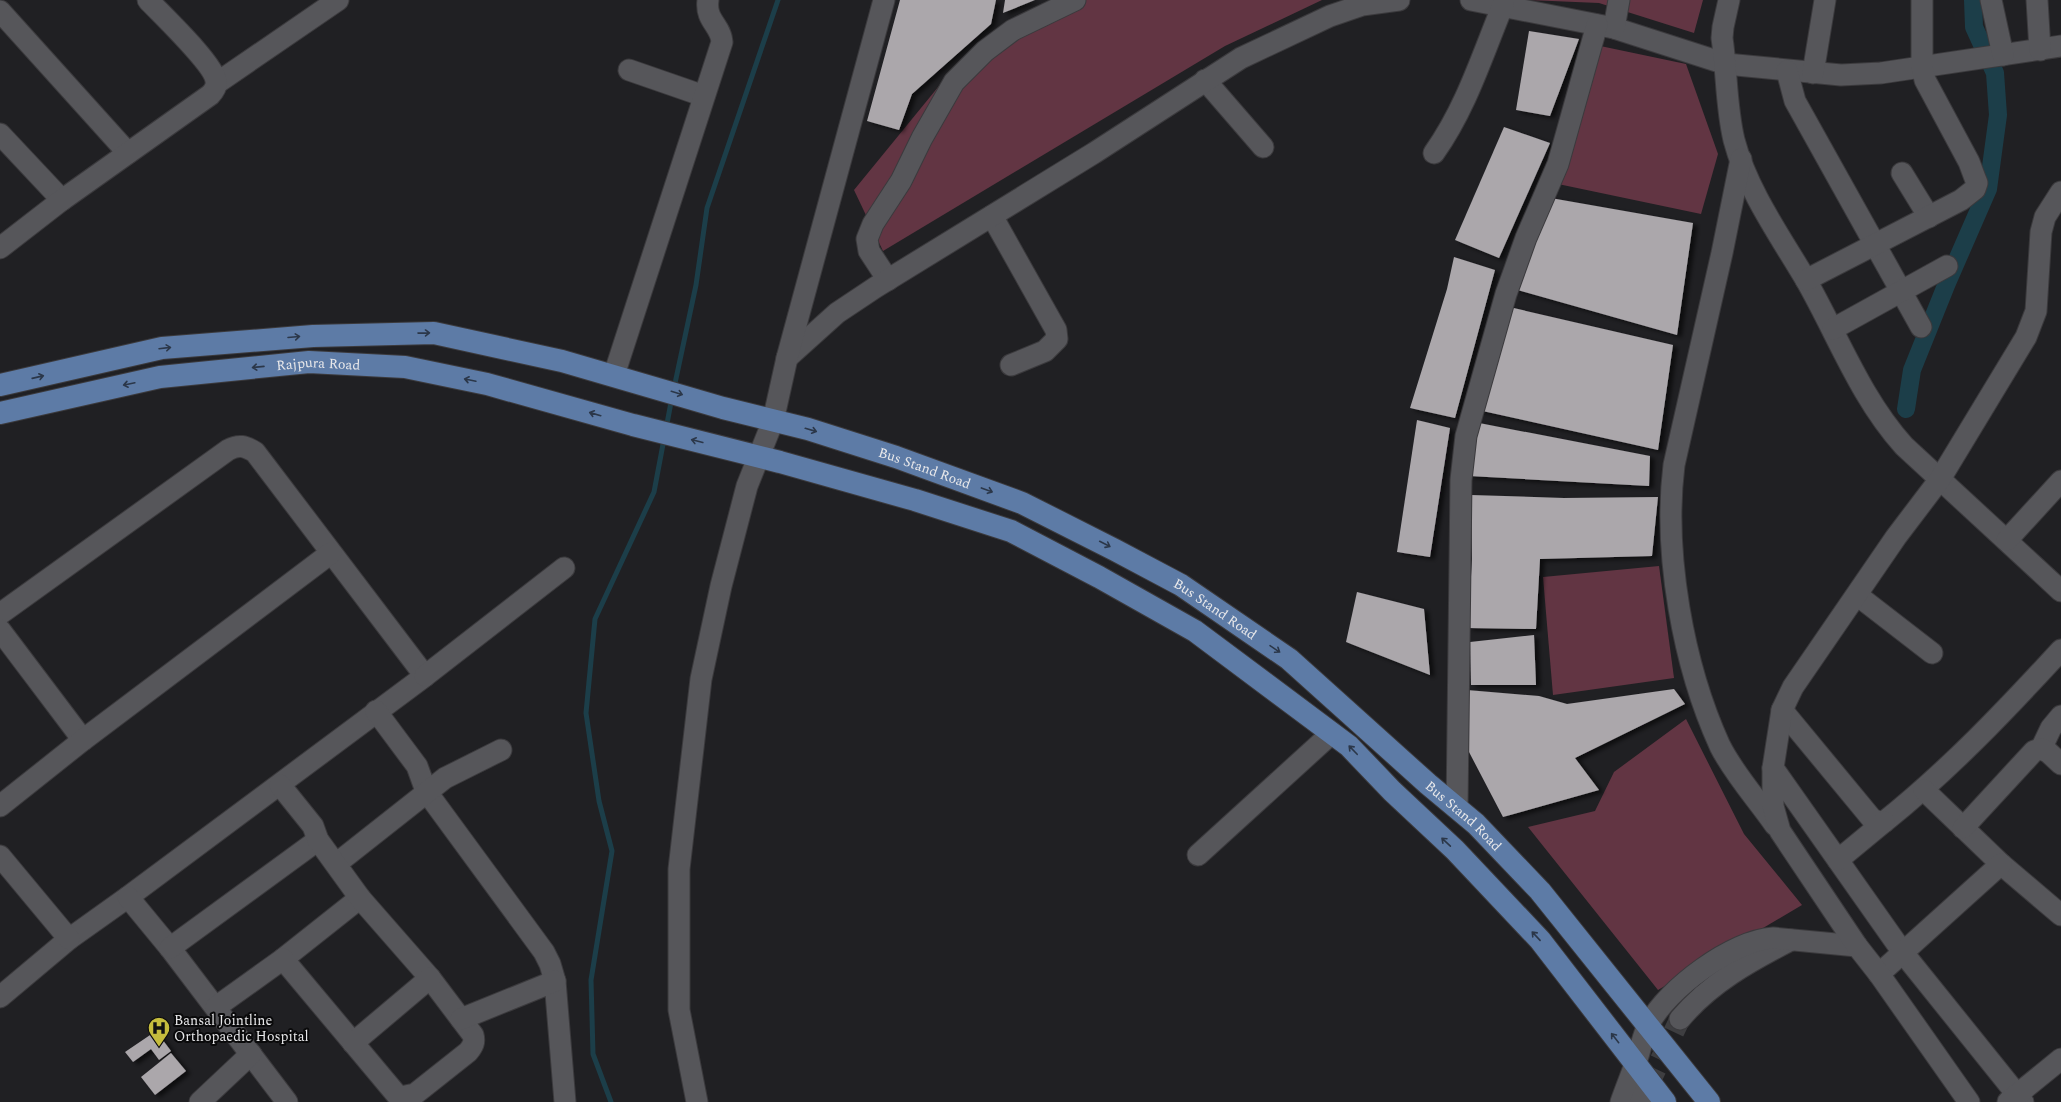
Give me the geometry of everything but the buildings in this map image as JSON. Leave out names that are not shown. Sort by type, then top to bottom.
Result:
[{"type":"main road","name":"Rajpura Road","points":[[0,385],[162,348],[313,336],[434,333],[562,361]]},
{"type":"main road","name":"Bus Stand Road","points":[[562,361],[773,421],[808,429],[896,457],[1022,503],[1181,585],[1289,659],[1456,808],[1476,824],[1540,891],[1709,1102]]},
{"type":"main road","name":"Rajpura Road","points":[[0,413],[160,377],[309,362],[405,366],[487,384],[633,425]]},
{"type":"main road","name":"Bus Stand Road","points":[[633,425],[759,457],[915,500],[1011,531],[1099,577],[1195,631],[1349,746],[1392,791],[1455,850],[1540,940],[1665,1102]]},
{"type":"street","points":[[148,0],[210,68],[217,83]]},
{"type":"street","points":[[0,248],[62,200],[210,94],[215,89],[217,83],[337,0]]},
{"type":"street","points":[[614,375],[722,42],[721,35],[708,14],[708,0]]},
{"type":"street","points":[[697,1102],[679,1010],[679,869],[701,679],[721,586],[747,486],[773,421],[787,358],[884,0]]},
{"type":"street","points":[[888,280],[869,251],[867,239],[873,224],[901,181],[922,138],[954,82],[985,51],[1013,30],[1075,0]]},
{"type":"street","points":[[787,358],[837,313],[1094,153],[1241,58],[1330,16],[1362,6],[1399,0]]},
{"type":"street","points":[[1470,0],[1503,5],[1605,27],[1726,64],[1787,71],[1840,75],[1881,73],[2061,46]]},
{"type":"street","points":[[1456,808],[1461,487],[1466,436],[1506,294],[1526,238],[1558,164],[1605,27],[1619,0]]},
{"type":"street","points":[[1729,0],[1723,27],[1730,116],[1734,141],[1765,213],[1806,280],[1833,329],[1860,385],[1891,431],[1940,479],[2061,591]]},
{"type":"street","points":[[1813,73],[1825,0]]},
{"type":"street","points":[[1806,280],[1929,217],[1973,192],[1977,184],[1969,162],[1926,84],[1922,67],[1922,0]]},
{"type":"street","points":[[1991,0],[2003,55]]},
{"type":"street","points":[[2036,0],[2040,50]]},
{"type":"street","points":[[1434,153],[1446,136],[1465,101],[1473,76],[1503,5]]},
{"type":"street","points":[[0,11],[128,153]]},
{"type":"street","points":[[629,70],[704,96]]},
{"type":"street","points":[[1787,71],[1795,101],[1921,327]]},
{"type":"street","points":[[1205,80],[1263,147]]},
{"type":"street","points":[[0,134],[62,200]]},
{"type":"street","points":[[1741,159],[1722,253],[1674,465],[1672,482],[1671,548],[1684,630],[1695,675],[1717,738],[1730,764],[1780,831],[1857,946],[1880,974],[1969,1102]]},
{"type":"street","points":[[1902,173],[1929,217]]},
{"type":"street","points":[[1780,831],[1773,806],[1773,768],[1782,710],[1794,687],[1896,537],[1940,479],[2026,337],[2036,311],[2041,232],[2046,217],[2061,192]]},
{"type":"street","points":[[992,216],[1056,330],[1057,339],[1045,351],[1011,365]]},
{"type":"street","points":[[1833,329],[1947,266]]},
{"type":"street","points":[[0,614],[236,445],[246,446],[255,452],[425,676]]},
{"type":"street","points":[[2007,540],[2061,481]]},
{"type":"street","points":[[0,806],[83,740],[331,553]]},
{"type":"street","points":[[0,997],[69,939],[280,785],[376,711],[425,676],[564,568]]},
{"type":"street","points":[[1857,595],[1932,653]]},
{"type":"street","points":[[0,630],[83,740]]},
{"type":"street","points":[[1838,860],[1924,790],[2007,709],[2061,650]]},
{"type":"street","points":[[1782,710],[1872,819],[1878,822],[1884,822]]},
{"type":"street","points":[[376,711],[416,766],[426,791],[544,952],[550,964],[555,981],[564,1102]]},
{"type":"street","points":[[1963,828],[2028,757],[2040,749],[2051,728],[2061,716]]},
{"type":"street","points":[[1198,855],[1332,733]]},
{"type":"street","points":[[2040,749],[2048,752],[2061,764]]},
{"type":"street","points":[[336,864],[426,791],[445,778],[501,750]]},
{"type":"street","points":[[1773,768],[1904,954],[2016,1099],[2061,1058]]},
{"type":"street","points":[[280,785],[312,826],[318,840],[360,898],[430,978],[473,1035],[474,1040],[472,1047],[415,1094],[407,1097],[401,1097],[396,1094],[283,959]]},
{"type":"street","points":[[1924,790],[2001,864],[2061,915]]},
{"type":"street","points":[[170,948],[318,840]]},
{"type":"street","points":[[0,856],[69,939]]},
{"type":"street","points":[[1880,974],[1904,954],[2001,864]]},
{"type":"street","points":[[128,897],[216,1007],[287,1102]]},
{"type":"street","points":[[216,1007],[283,959],[360,898]]},
{"type":"street","points":[[1621,1102],[1636,1063],[1648,1025],[1666,998],[1707,966],[1744,944],[1760,938],[1792,939],[1857,946]]},
{"type":"street","points":[[1680,1019],[1691,1006],[1729,975],[1792,939]]},
{"type":"street","points":[[353,1043],[430,978]]},
{"type":"street","points":[[461,1019],[555,981]]},
{"type":"street","points":[[200,1102],[251,1054]]},
{"type":"shaded area","points":[[1079,0],[1322,0],[1225,46],[883,251],[854,190],[961,59]]},
{"type":"shaded area","points":[[1528,0],[1703,0],[1694,33],[1599,3]]},
{"type":"shaded area","points":[[1586,43],[1686,64],[1718,154],[1701,214],[1558,184]]},
{"type":"shaded area","points":[[1659,566],[1674,678],[1553,695],[1543,577]]},
{"type":"shaded area","points":[[1686,719],[1744,834],[1802,905],[1658,990],[1528,827],[1595,811],[1614,772]]},
{"type":"waterway","points":[[674,388],[696,285],[707,208],[778,0]]},
{"type":"waterway","points":[[1906,409],[1912,370],[1947,283],[1988,189],[1998,115],[1995,73],[1974,27],[1973,0]]},
{"type":"waterway","points":[[666,429],[672,397]]},
{"type":"waterway","points":[[611,1102],[593,1054],[591,980],[612,851],[599,801],[586,713],[595,619],[654,492],[664,439]]},
{"type":"tunnel","points":[[1647,1088],[1680,1019]]},
{"type":"place","name":"Bansal Jointline Orthopaedic Hospital","points":[[159,1048]]}]
